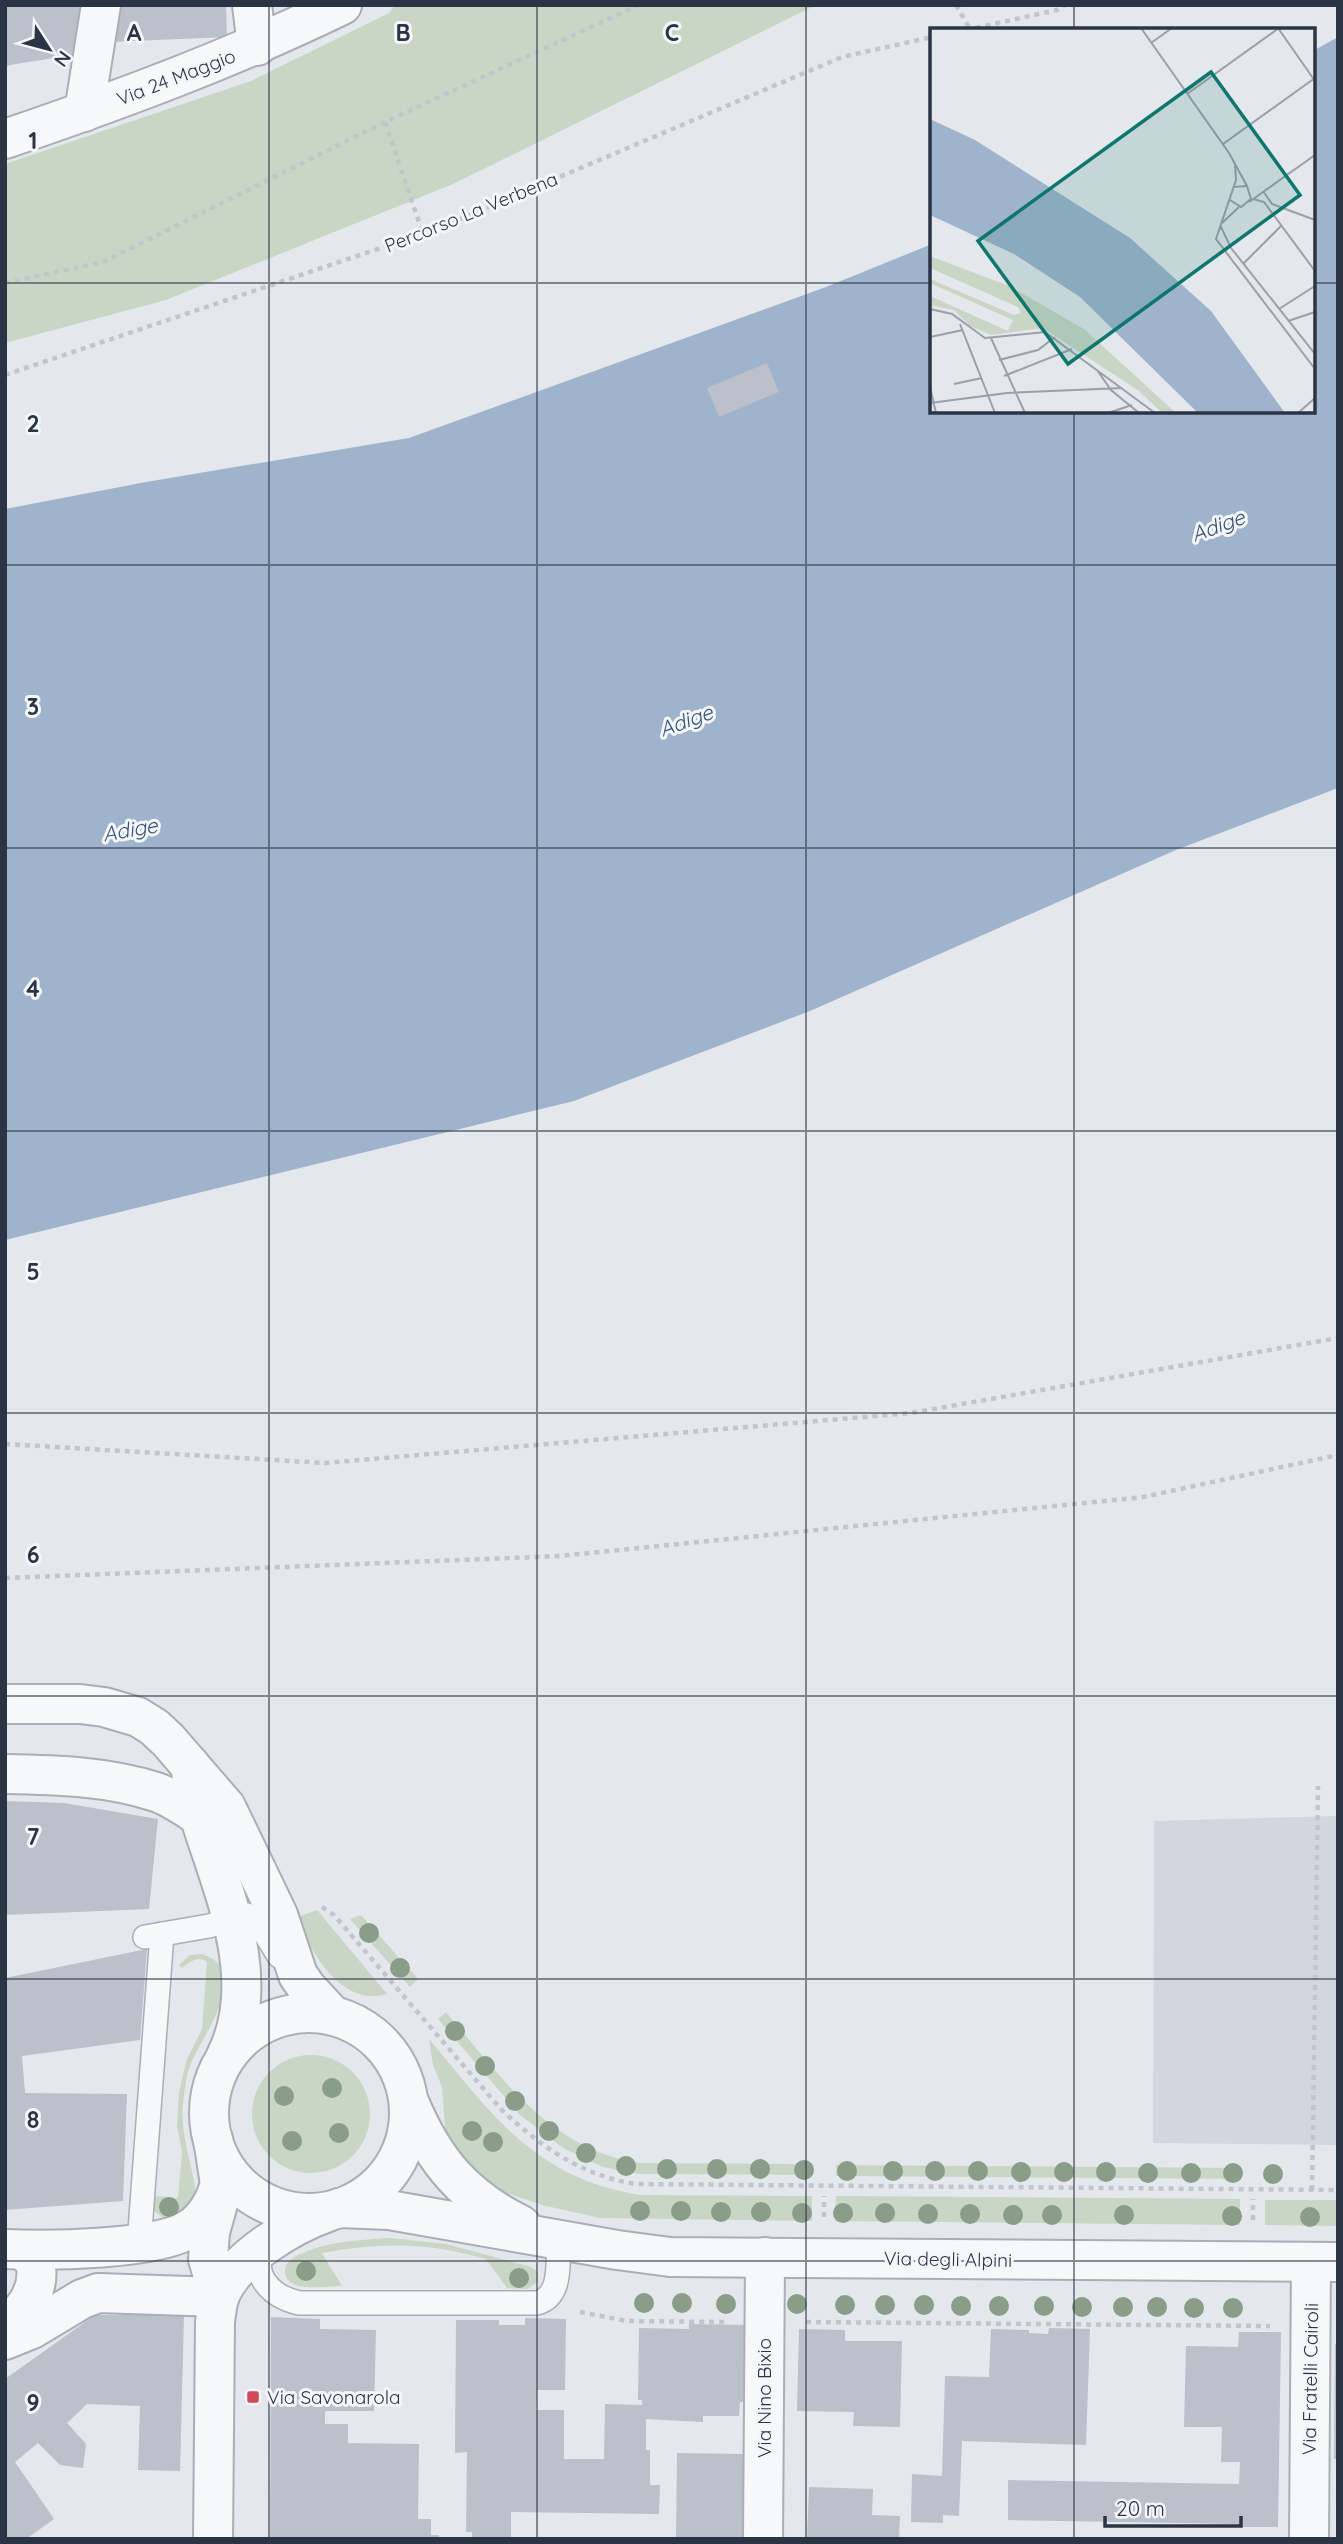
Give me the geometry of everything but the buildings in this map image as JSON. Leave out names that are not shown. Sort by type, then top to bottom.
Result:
[{"type":"street","points":[[84,112],[101,5]]},
{"type":"street","points":[[252,5],[257,46]]},
{"type":"street","name":"Via 24 Maggio","points":[[5,139],[257,46],[342,5]]},
{"type":"street","points":[[5,1704],[80,1704],[123,1712],[154,1727],[190,1763],[226,1807],[278,1915],[298,1975],[331,2014]]},
{"type":"street","points":[[190,1763],[199,1816],[216,1864],[243,1977],[233,2042],[222,2063],[210,2100],[209,2120],[220,2183],[219,2200],[210,2232],[208,2259],[219,2297]]},
{"type":"street","points":[[5,1774],[71,1776],[114,1782],[157,1792],[199,1816]]},
{"type":"street","points":[[214,2539],[215,2322],[219,2297],[231,2279],[287,2229],[360,2200],[378,2186],[393,2169],[403,2148],[409,2126],[410,2104],[398,2063],[385,2046],[360,2026],[331,2014],[294,2013],[277,2017],[245,2035],[222,2063]]},
{"type":"street","name":"Via degli Alpini","points":[[410,2104],[422,2134],[438,2159],[469,2191],[502,2215],[533,2231],[559,2240]]},
{"type":"street","points":[[212,2139],[229,2173],[256,2198],[273,2207],[291,2211],[334,2210]]},
{"type":"street","points":[[14,2250],[139,2244],[176,2235],[191,2228],[210,2208],[220,2183]]},
{"type":"street","name":"Via degli Alpini","points":[[334,2210],[389,2210],[670,2257],[1324,2262]]},
{"type":"street","points":[[5,2329],[29,2300],[37,2280],[35,2261],[14,2250]]},
{"type":"street","name":"Via Nino Bixio","points":[[763,2539],[765,2258]]},
{"type":"street","name":"Via Fratelli Cairoli","points":[[1309,2539],[1324,2262]]},
{"type":"street","points":[[5,2340],[32,2329],[82,2299],[98,2293],[219,2297]]},
{"type":"lane","points":[[139,2244],[153,1936],[247,1916],[257,1920],[275,1952],[298,1975]]},
{"type":"lane","points":[[264,2247],[258,2268],[266,2286],[282,2298],[299,2303],[523,2303],[545,2301],[553,2294],[559,2240]]},
{"type":"path","points":[[5,282],[103,262],[386,122],[639,5]]},
{"type":"path","points":[[956,5],[968,28]]},
{"type":"path","points":[[973,28],[1057,10],[1065,5]]},
{"type":"path","name":"Percorso La Verbena","points":[[5,375],[423,234],[842,57],[930,37]]},
{"type":"path","points":[[386,122],[423,234]]},
{"type":"path","points":[[5,1444],[325,1463],[911,1413],[1338,1338]]},
{"type":"path","points":[[5,1578],[560,1556],[1143,1497],[1338,1455]]},
{"type":"path","points":[[1312,2190],[1318,1786]]},
{"type":"path","points":[[334,1915],[522,2130],[572,2163],[619,2182],[690,2185],[1338,2190]]},
{"type":"path","points":[[824,2196],[824,2221]]},
{"type":"path","points":[[1253,2199],[1253,2225]]},
{"type":"path","points":[[545,2301],[601,2317],[627,2321],[725,2322]]},
{"type":"path","points":[[799,2322],[1274,2326]]},
{"type":"shaded area","points":[[1338,1816],[1338,2145],[1153,2143],[1154,1821]]},
{"type":"green space","points":[[395,5],[816,5],[453,184],[166,300],[5,343],[5,164],[251,81],[389,13]]},
{"type":"green space","points":[[317,1910],[387,1994],[371,1996],[356,1993],[342,1985],[319,1961],[295,1918]]},
{"type":"green space","points":[[361,1915],[418,1979],[410,1987],[350,1919]]},
{"type":"green space","points":[[202,1954],[217,1962],[224,1974],[224,1988],[220,2004],[190,2066],[184,2092],[183,2126],[196,2194],[191,2204],[183,2211],[162,2217],[154,2211],[155,2196],[178,2198],[182,2152],[177,2126],[179,2092],[187,2059],[202,2029],[207,1962],[197,1959],[182,1968],[179,1965],[190,1955]]},
{"type":"green space","points":[[446,2012],[530,2107],[554,2127],[608,2156],[640,2163],[813,2164],[812,2175],[639,2174],[603,2167],[563,2148],[520,2115],[438,2019]]},
{"type":"green space","points":[[429,2039],[474,2093],[519,2139],[571,2174],[603,2187],[640,2195],[812,2196],[812,2221],[600,2218],[542,2205],[498,2190],[474,2175],[450,2145],[445,2127],[442,2087],[433,2065]]},
{"type":"green space","points":[[311,2055],[334,2059],[353,2072],[366,2091],[370,2114],[366,2137],[353,2156],[334,2169],[311,2173],[288,2169],[269,2156],[256,2137],[252,2114],[256,2091],[269,2072],[288,2059]]},
{"type":"green space","points":[[836,2165],[1241,2168],[1241,2179],[836,2176]]},
{"type":"green space","points":[[836,2196],[1240,2199],[1240,2225],[835,2221]]},
{"type":"green space","points":[[1265,2200],[1338,2200],[1338,2226],[1265,2225]]},
{"type":"green space","points":[[390,2238],[446,2244],[531,2267],[538,2272],[538,2282],[527,2289],[507,2288],[486,2259],[444,2249],[404,2246],[364,2247],[322,2253],[342,2286],[299,2286],[287,2278],[285,2267],[289,2262],[313,2249],[346,2242]]},
{"type":"water","name":"Adige","points":[[1338,37],[1338,788],[1176,850],[810,1011],[574,1101],[5,1240],[5,509],[146,482],[409,438],[826,287],[930,245],[930,413],[1315,413],[1315,50]]},
{"type":"place","name":"Via Savonarola","points":[[253,2397]]}]
